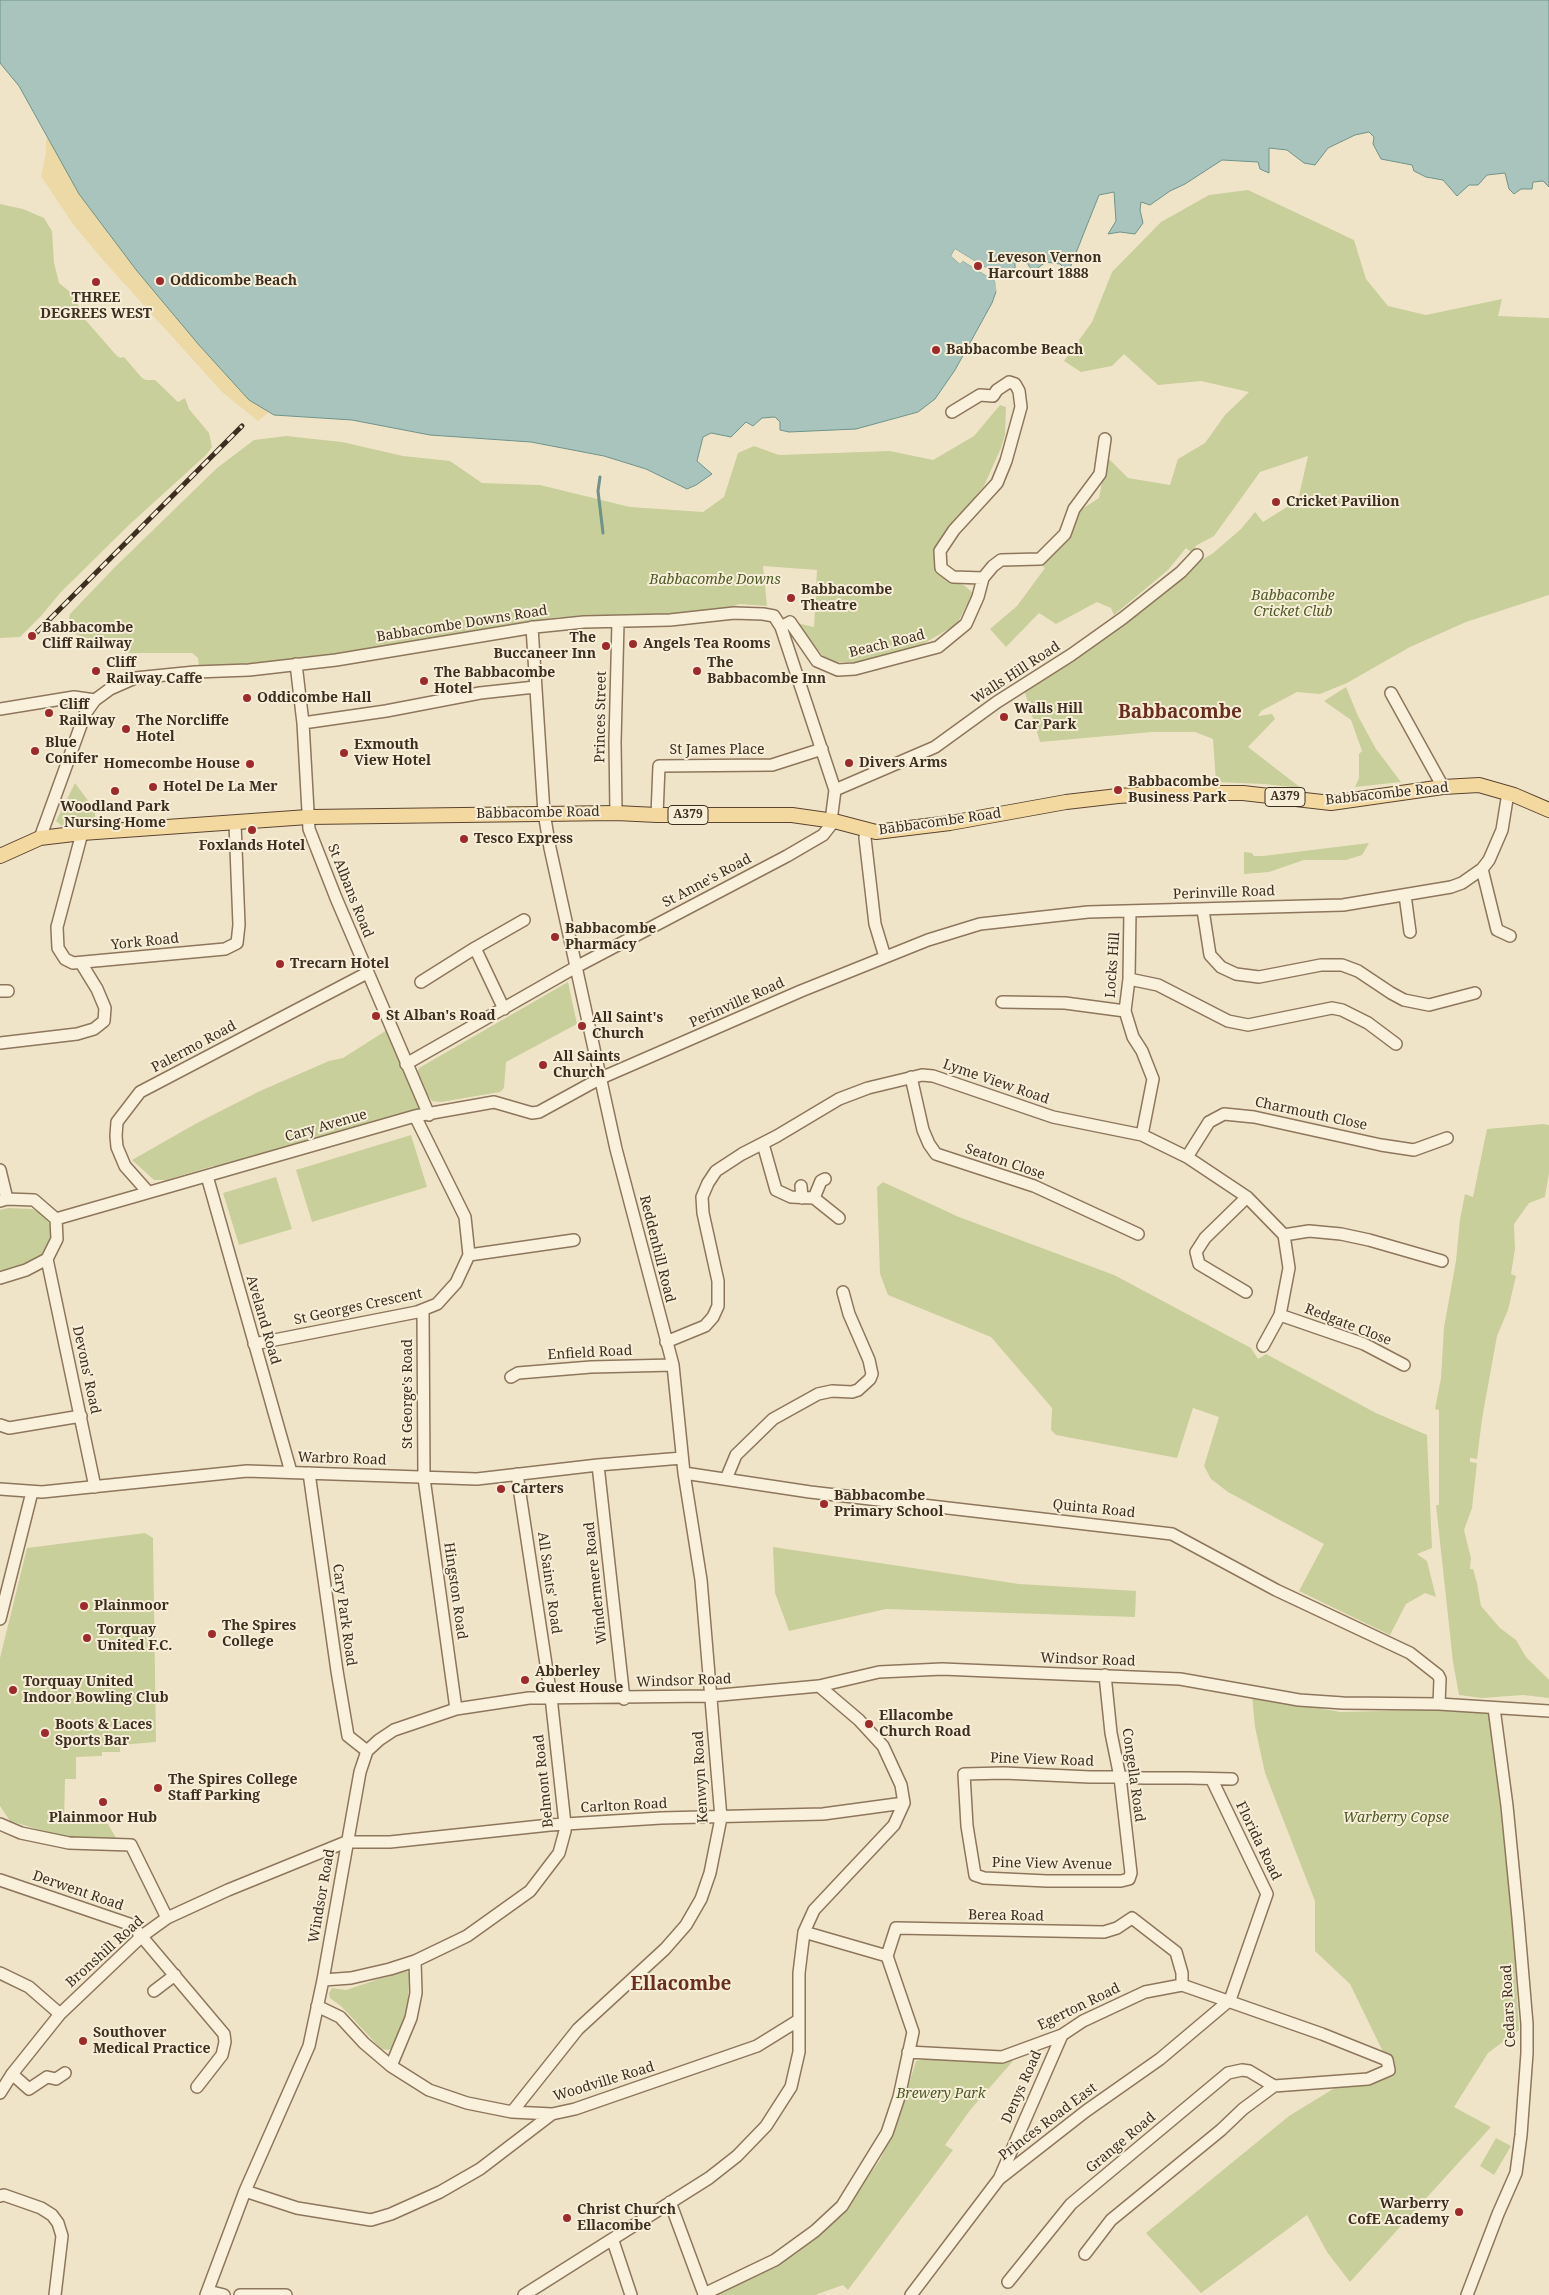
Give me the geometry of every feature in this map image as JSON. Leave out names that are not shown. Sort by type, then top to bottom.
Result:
[{"type":"main road","name":"Babbacombe Road","points":[[0,856],[40,838],[82,833],[308,817],[544,813],[792,815],[832,821],[876,832],[950,823],[1066,802],[1118,796],[1170,793],[1243,793],[1331,803],[1443,787],[1478,785],[1508,793],[1549,810]]},
{"type":"street","points":[[952,412],[980,395],[993,396],[997,390],[1009,382],[1015,384],[1019,391],[1021,407],[1006,461],[997,483],[954,530],[940,551],[942,568],[953,577],[983,578]]},
{"type":"street","name":"Beach Road","points":[[780,626],[790,622],[817,661],[838,670],[856,670],[938,647],[966,624],[978,597],[983,578],[993,566],[1001,560],[1040,559],[1065,534],[1074,509],[1100,474],[1105,439]]},
{"type":"street","name":"Walls Hill Road","points":[[835,790],[935,747],[997,702],[1071,655],[1124,618],[1181,572],[1197,555]]},
{"type":"street","name":"Babbacombe Downs Road","points":[[40,838],[85,714],[95,700],[110,688],[135,678],[195,672],[249,670],[336,660],[532,627],[584,622],[670,620],[734,613],[774,616],[780,626]]},
{"type":"street","name":"Princes Street","points":[[616,813],[615,742],[618,622]]},
{"type":"street","points":[[780,626],[835,790],[832,821]]},
{"type":"street","name":"Reddenhill Road","points":[[532,627],[544,813],[621,1167],[672,1364],[684,1473],[701,1580],[710,1696]]},
{"type":"street","name":"St Albans Road","points":[[296,664],[309,829],[367,972],[429,1115]]},
{"type":"street","points":[[302,723],[386,711],[480,693],[535,687]]},
{"type":"street","points":[[1391,693],[1443,787]]},
{"type":"street","points":[[0,709],[74,697],[95,700]]},
{"type":"street","name":"St James Place","points":[[657,815],[659,766],[772,765],[822,750]]},
{"type":"street","name":"Perinville Road","points":[[601,1078],[885,957],[928,940],[980,924],[1088,912],[1343,905],[1451,887],[1462,883],[1482,869],[1490,860],[1502,830],[1508,793]]},
{"type":"street","name":"St Anne's Road","points":[[406,1064],[576,967],[787,856],[823,835],[832,821]]},
{"type":"street","name":"York Road","points":[[80,962],[225,949],[237,943],[240,925],[235,822]]},
{"type":"street","points":[[866,830],[875,924],[885,957]]},
{"type":"street","points":[[0,1043],[77,1034],[94,1029],[104,1021],[105,1008],[97,989],[80,962],[72,963],[65,959],[58,948],[57,927],[82,833]]},
{"type":"street","points":[[1482,869],[1497,930],[1510,936]]},
{"type":"street","points":[[1405,895],[1410,932]]},
{"type":"street","points":[[1203,910],[1210,955],[1221,967],[1236,974],[1259,977],[1321,965],[1342,965],[1358,971],[1391,993],[1429,1005],[1475,993]]},
{"type":"street","name":"Locks Hill","points":[[1130,911],[1129,979],[1125,1011],[1134,1037],[1142,1051],[1153,1079],[1142,1134]]},
{"type":"street","points":[[421,982],[524,920]]},
{"type":"street","points":[[476,948],[504,1009]]},
{"type":"street","name":"Palermo Road","points":[[148,1192],[125,1166],[117,1147],[116,1136],[117,1122],[140,1092],[367,972]]},
{"type":"street","points":[[1129,979],[1158,985],[1228,1022],[1248,1025],[1332,1008],[1342,1010],[1368,1023],[1396,1044]]},
{"type":"street","points":[[1002,1002],[1065,1003],[1125,1011]]},
{"type":"street","name":"Lyme View Road","points":[[666,1342],[705,1326],[713,1317],[718,1306],[718,1281],[703,1213],[702,1197],[716,1171],[742,1154],[763,1144],[839,1099],[922,1075],[933,1076],[1053,1117],[1142,1134],[1187,1157],[1247,1197],[1284,1235]]},
{"type":"street","name":"Seaton Close","points":[[911,1077],[923,1130],[936,1154],[1034,1186],[1138,1234]]},
{"type":"street","name":"Cary Avenue","points":[[56,1219],[415,1116],[494,1102],[532,1113],[539,1112],[601,1078]]},
{"type":"street","name":"Charmouth Close","points":[[1187,1157],[1209,1122],[1224,1114],[1254,1117],[1381,1145],[1414,1150],[1447,1138]]},
{"type":"street","points":[[415,1116],[465,1217],[469,1255],[574,1240]]},
{"type":"street","points":[[763,1144],[776,1190],[782,1195],[808,1198],[839,1218]]},
{"type":"street","points":[[0,1170],[4,1200],[34,1200],[56,1219],[57,1239],[47,1259],[26,1270],[0,1278]]},
{"type":"street","name":"Aveland Road","points":[[207,1176],[291,1472]]},
{"type":"street","points":[[808,1198],[825,1179]]},
{"type":"street","points":[[801,1186],[808,1198]]},
{"type":"street","points":[[1246,1292],[1199,1264],[1196,1252],[1210,1232],[1247,1197]]},
{"type":"street","points":[[1263,1346],[1280,1315],[1289,1268],[1284,1235],[1309,1231],[1341,1234],[1442,1261]]},
{"type":"street","name":"St Georges Crescent","points":[[254,1344],[423,1310],[437,1304],[456,1283],[469,1255]]},
{"type":"street","name":"Devons' Road","points":[[47,1259],[96,1487]]},
{"type":"street","points":[[726,1479],[736,1455],[774,1419],[818,1394],[832,1391],[852,1392],[858,1390],[870,1379],[872,1374],[869,1360],[849,1314],[843,1292]]},
{"type":"street","name":"St George's Road","points":[[423,1310],[424,1478]]},
{"type":"street","name":"Redgate Close","points":[[1280,1315],[1364,1344],[1404,1365]]},
{"type":"street","name":"Enfield Road","points":[[511,1377],[518,1373],[672,1364]]},
{"type":"street","points":[[0,1425],[9,1428],[81,1416]]},
{"type":"street","name":"Warbro Road","points":[[0,1489],[32,1492],[247,1472],[477,1479],[598,1465],[682,1458]]},
{"type":"street","name":"Windermere Road","points":[[598,1465],[624,1699]]},
{"type":"street","name":"Cary Park Road","points":[[309,1473],[336,1671],[348,1736],[367,1751]]},
{"type":"street","name":"Quinta Road","points":[[684,1473],[810,1492],[1172,1534],[1276,1590],[1410,1654],[1426,1664],[1440,1679],[1439,1704]]},
{"type":"street","name":"All Saints' Road","points":[[518,1474],[550,1697]]},
{"type":"street","name":"Hingston Road","points":[[424,1478],[456,1709]]},
{"type":"street","points":[[0,1619],[32,1492]]},
{"type":"street","name":"Windsor Road","points":[[207,2293],[245,2191],[309,2046],[323,1980],[346,1842],[360,1772],[367,1751],[394,1730],[456,1709],[529,1698],[624,1699],[710,1696],[819,1686],[879,1672],[942,1669],[1180,1679],[1299,1700],[1343,1703],[1439,1704],[1549,1711]]},
{"type":"street","name":"Congella Road","points":[[1105,1676],[1111,1733],[1120,1777],[1131,1873],[1129,1879]]},
{"type":"street","points":[[524,2295],[613,2241],[709,2178],[737,2156],[766,2126],[791,2087],[799,2052],[799,1973],[804,1932],[814,1910],[894,1825],[904,1803],[901,1785],[883,1746],[854,1716],[819,1686]]},
{"type":"street","name":"Kenwyn Road","points":[[512,2112],[578,2029],[665,1949],[686,1925],[701,1899],[710,1873],[721,1818],[710,1696]]},
{"type":"street","name":"Belmont Road","points":[[323,1980],[351,1978],[415,1961],[467,1936],[530,1891],[560,1854],[566,1832],[550,1697]]},
{"type":"street","name":"Cedars Road","points":[[1467,2295],[1516,2173],[1521,2135],[1527,2053],[1527,2024],[1518,1918],[1507,1806],[1494,1708]]},
{"type":"street","name":"Pine View Road","points":[[975,1875],[967,1826],[964,1774],[1232,1779]]},
{"type":"street","name":"Florida Road","points":[[1212,1780],[1268,1894],[1230,2000]]},
{"type":"street","name":"Carlton Road","points":[[346,1842],[423,1839],[565,1824],[661,1818],[721,1818],[833,1813],[904,1803]]},
{"type":"street","points":[[0,1824],[21,1833],[69,1844],[131,1845],[167,1918]]},
{"type":"street","name":"Bronshill Road","points":[[0,2093],[12,2074],[60,2014],[142,1936],[167,1918],[279,1868],[346,1842]]},
{"type":"street","name":"Pine View Avenue","points":[[975,1875],[984,1878],[1075,1882],[1129,1879]]},
{"type":"street","name":"Derwent Road","points":[[0,1880],[132,1925],[224,2034],[225,2042],[222,2055],[198,2087]]},
{"type":"street","name":"Berea Road","points":[[887,1956],[896,1928],[1104,1932],[1117,1928],[1132,1918],[1176,1952],[1182,1973],[1182,1985]]},
{"type":"street","points":[[670,2202],[704,2294],[775,2260],[815,2232],[842,2206],[887,2133],[899,2097],[913,2032],[887,1956],[804,1932]]},
{"type":"street","points":[[391,2066],[411,2018],[416,1994],[415,1961]]},
{"type":"street","points":[[0,1973],[29,1987],[60,2014]]},
{"type":"street","points":[[154,1992],[175,1975]]},
{"type":"street","name":"Egerton Road","points":[[908,2052],[1002,2057],[1062,2035],[1082,2021],[1145,1992],[1182,1985],[1230,2000]]},
{"type":"street","points":[[1085,2254],[1111,2220],[1221,2130],[1243,2109],[1274,2086],[1368,2079],[1390,2070],[1387,2060],[1230,2000]]},
{"type":"street","name":"Princes Road East","points":[[911,2295],[999,2179],[1086,2111],[1160,2059],[1230,2000]]},
{"type":"street","name":"Woodville Road","points":[[317,2006],[340,2017],[364,2043],[391,2066],[429,2090],[467,2103],[512,2112],[552,2114],[574,2109],[677,2075],[757,2046],[799,2020]]},
{"type":"street","name":"Denys Road","points":[[999,2179],[1062,2035]]},
{"type":"street","name":"Grange Road","points":[[1008,2282],[1071,2204],[1228,2074],[1242,2070],[1249,2071],[1274,2086]]},
{"type":"street","points":[[12,2074],[30,2088],[47,2077],[56,2079],[65,2073]]},
{"type":"street","points":[[245,2191],[297,2208],[371,2220],[391,2214],[440,2192],[480,2169],[552,2114]]},
{"type":"street","points":[[0,2196],[4,2195],[41,2208],[52,2215],[58,2223],[62,2236],[55,2295]]},
{"type":"street","points":[[613,2241],[631,2295]]},
{"type":"street","points":[[207,2293],[224,2295]]},
{"type":"street","points":[[240,2295],[286,2295]]},
{"type":"green space","name":"Babbacombe Cricket Club","points":[[1248,190],[1354,240],[1366,279],[1388,306],[1426,315],[1502,299],[1498,316],[1549,318],[1549,595],[1466,622],[1410,647],[1347,683],[1320,694],[1297,692],[1261,711],[1258,716],[1272,714],[1275,719],[1248,747],[1301,788],[1216,782],[1213,739],[1195,732],[1152,732],[1040,742],[1022,683],[1126,621],[1184,577],[1196,563],[1212,554],[1241,529],[1255,512],[1263,522],[1298,500],[1308,456],[1260,472],[1214,536],[1197,545],[1191,552],[1186,548],[1168,570],[1114,615],[1111,608],[1097,602],[1056,624],[1039,613],[1006,647],[990,629],[1017,606],[1045,568],[1038,563],[1053,554],[1082,509],[1099,498],[1107,457],[1128,478],[1170,485],[1178,459],[1205,443],[1225,415],[1249,392],[1201,381],[1158,385],[1124,354],[1112,366],[1081,372],[1064,361],[1092,322],[1112,272],[1161,222],[1209,195]]},
{"type":"green space","points":[[0,204],[23,209],[44,218],[52,231],[54,263],[59,283],[75,296],[82,316],[116,355],[120,358],[124,357],[142,378],[155,380],[178,402],[185,398],[189,409],[209,433],[212,447],[206,455],[129,525],[61,592],[20,637],[0,638]]},
{"type":"green space","name":"Babbacombe Downs","points":[[1000,405],[1006,407],[1005,435],[1001,448],[984,486],[955,521],[939,573],[965,586],[973,593],[957,624],[918,647],[856,662],[828,662],[796,623],[814,627],[817,570],[763,566],[767,606],[739,604],[727,609],[697,614],[559,617],[290,662],[199,668],[198,658],[192,653],[130,653],[66,631],[70,614],[114,568],[217,468],[254,440],[286,436],[342,442],[403,456],[450,461],[482,483],[540,485],[630,507],[703,512],[724,497],[738,453],[754,446],[779,455],[890,451],[933,460],[974,436]]},
{"type":"green space","points":[[1346,687],[1358,716],[1376,749],[1401,782],[1355,787],[1359,778],[1359,754],[1362,751],[1351,720],[1324,701]]},
{"type":"green space","points":[[75,783],[95,810],[95,821],[62,826],[56,821]]},
{"type":"green space","points":[[1369,843],[1362,855],[1346,860],[1304,860],[1269,872],[1244,874],[1244,852],[1252,853],[1254,856],[1263,856]]},
{"type":"green space","points":[[568,982],[577,1024],[506,1062],[504,1088],[500,1092],[441,1102],[432,1101],[416,1077],[419,1068]]},
{"type":"green space","points":[[387,1030],[424,1112],[232,1166],[213,1166],[166,1180],[154,1180],[132,1160],[197,1123],[260,1091],[329,1061],[343,1058]]},
{"type":"green space","points":[[1549,1125],[1549,1173],[1545,1197],[1529,1203],[1514,1224],[1515,1249],[1511,1274],[1516,1276],[1508,1310],[1497,1336],[1477,1459],[1470,1458],[1470,1462],[1477,1463],[1472,1508],[1464,1530],[1471,1558],[1470,1569],[1473,1569],[1481,1606],[1500,1628],[1516,1640],[1526,1657],[1549,1680],[1549,1698],[1523,1695],[1482,1698],[1459,1695],[1453,1662],[1436,1505],[1439,1505],[1439,1410],[1435,1409],[1441,1378],[1444,1327],[1456,1261],[1460,1219],[1465,1194],[1473,1197],[1487,1129]]},
{"type":"green space","points":[[411,1135],[427,1187],[312,1222],[296,1170]]},
{"type":"green space","points":[[276,1177],[292,1229],[239,1245],[223,1193]]},
{"type":"green space","points":[[883,1182],[959,1217],[1114,1275],[1251,1348],[1258,1359],[1266,1354],[1376,1413],[1427,1435],[1432,1548],[1417,1554],[1427,1561],[1436,1597],[1425,1593],[1406,1604],[1390,1635],[1299,1591],[1324,1544],[1228,1492],[1211,1479],[1204,1466],[1219,1417],[1193,1408],[1177,1458],[1056,1435],[1051,1430],[1052,1408],[991,1337],[888,1295],[880,1274],[877,1187]]},
{"type":"green space","points":[[8,1208],[32,1209],[42,1214],[52,1227],[51,1241],[46,1252],[35,1260],[0,1272],[0,1210]]},
{"type":"green space","name":"Plainmoor","points":[[145,1533],[153,1538],[156,1742],[120,1745],[120,1752],[102,1752],[102,1756],[76,1757],[76,1779],[65,1779],[64,1823],[108,1824],[116,1838],[64,1837],[10,1821],[0,1806],[0,1658],[27,1548]]},
{"type":"green space","points":[[773,1547],[1019,1584],[1136,1591],[1135,1617],[886,1609],[789,1631],[775,1593]]},
{"type":"green space","name":"Warberry Copse","points":[[1252,1696],[1340,1712],[1429,1710],[1496,1712],[1495,1765],[1512,1904],[1519,2030],[1488,2053],[1454,2107],[1491,2127],[1350,2282],[1327,2252],[1307,2215],[1201,2293],[1146,2233],[1289,2116],[1346,2081],[1389,2070],[1387,2060],[1350,1984],[1315,1951],[1315,1901],[1265,1773],[1255,1727]]},
{"type":"green space","points":[[406,1970],[409,1973],[408,2008],[393,2048],[388,2050],[381,2049],[342,2007],[330,1998],[329,1993],[332,1988],[346,1990]]},
{"type":"green space","name":"Brewery Park","points":[[927,2059],[973,2062],[1013,2061],[971,2109],[945,2145],[953,2150],[848,2290],[843,2285],[815,2295],[716,2295],[797,2253],[844,2210],[880,2160],[896,2125],[916,2061]]},
{"type":"green space","points":[[1496,2138],[1511,2146],[1494,2175],[1480,2166]]},
{"type":"sand","name":"Oddicombe Beach","points":[[62,119],[303,385],[258,421],[222,392],[103,260],[73,224],[41,176],[46,153],[46,140]]},
{"type":"water","points":[[0,0],[1549,0],[1549,187],[1543,181],[1533,182],[1532,189],[1521,189],[1514,194],[1509,189],[1505,173],[1487,175],[1478,185],[1469,185],[1457,196],[1443,180],[1426,177],[1414,171],[1412,165],[1381,159],[1373,144],[1374,137],[1369,132],[1355,135],[1328,148],[1315,165],[1304,163],[1287,150],[1269,148],[1269,173],[1260,169],[1258,162],[1222,160],[1150,205],[1141,202],[1140,210],[1143,223],[1135,234],[1120,232],[1108,234],[1116,221],[1114,192],[1099,195],[1070,268],[1046,262],[1035,270],[1031,269],[1022,255],[1020,255],[1015,259],[1015,268],[1001,277],[955,249],[951,256],[960,264],[963,261],[995,281],[997,289],[992,303],[955,370],[935,399],[918,412],[856,429],[789,432],[780,430],[780,422],[775,417],[762,418],[753,426],[746,422],[731,437],[711,433],[703,437],[697,461],[712,474],[687,489],[646,469],[604,456],[531,442],[430,435],[352,420],[274,415],[249,400],[199,345],[137,271],[79,194],[19,86],[0,63]]},
{"type":"pier","points":[[955,249],[1001,277],[1002,279],[956,252],[954,256],[960,261],[964,259],[997,280],[999,289],[997,296],[995,281],[963,261],[960,264],[951,256]]},
{"type":"waterway","points":[[600,477],[598,491],[603,533]]},
{"type":"railway","points":[[37,632],[242,426]]},
{"type":"place","name":"Leveson Vernon Harcourt 1888","points":[[978,266]]},
{"type":"place","name":"Oddicombe Beach","points":[[160,281]]},
{"type":"place","name":"THREE DEGREES WEST","points":[[96,282]]},
{"type":"place","name":"Babbacombe Beach","points":[[936,350]]},
{"type":"place","name":"Cricket Pavilion","points":[[1276,502]]},
{"type":"place","name":"Babbacombe Theatre","points":[[791,598]]},
{"type":"place","name":"Babbacombe Cliff Railway","points":[[32,636]]},
{"type":"place","name":"Angels Tea Rooms","points":[[633,644]]},
{"type":"place","name":"The Buccaneer Inn","points":[[606,646]]},
{"type":"place","name":"Cliff Railway Caffe","points":[[96,671]]},
{"type":"place","name":"The Babbacombe Inn","points":[[697,671]]},
{"type":"place","name":"The Babbacombe Hotel","points":[[424,681]]},
{"type":"place","name":"Oddicombe Hall","points":[[247,698]]},
{"type":"place","name":"Cliff Railway","points":[[49,713]]},
{"type":"place","name":"Walls Hill Car Park","points":[[1004,717]]},
{"type":"place","name":"The Norcliffe Hotel","points":[[126,729]]},
{"type":"place","name":"Blue Conifer","points":[[35,751]]},
{"type":"place","name":"Exmouth View Hotel","points":[[344,753]]},
{"type":"place","name":"Divers Arms","points":[[849,763]]},
{"type":"place","name":"Homecombe House","points":[[250,764]]},
{"type":"place","name":"Hotel De La Mer","points":[[153,787]]},
{"type":"place","name":"Babbacombe Business Park","points":[[1118,790]]},
{"type":"place","name":"Woodland Park Nursing Home","points":[[115,791]]},
{"type":"place","name":"Foxlands Hotel","points":[[252,830]]},
{"type":"place","name":"Tesco Express","points":[[464,839]]},
{"type":"place","name":"Babbacombe Pharmacy","points":[[555,937]]},
{"type":"place","name":"Trecarn Hotel","points":[[280,964]]},
{"type":"place","name":"St Alban's Road","points":[[376,1016]]},
{"type":"place","name":"All Saint's Church","points":[[582,1026]]},
{"type":"place","name":"All Saints Church","points":[[543,1065]]},
{"type":"place","name":"Carters","points":[[501,1489]]},
{"type":"place","name":"Babbacombe Primary School","points":[[824,1504]]},
{"type":"place","name":"Plainmoor","points":[[84,1606]]},
{"type":"place","name":"The Spires College","points":[[212,1634]]},
{"type":"place","name":"Torquay United F.C.","points":[[87,1638]]},
{"type":"place","name":"Abberley Guest House","points":[[525,1680]]},
{"type":"place","name":"Torquay United Indoor Bowling Club","points":[[13,1690]]},
{"type":"place","name":"Ellacombe Church Road","points":[[869,1724]]},
{"type":"place","name":"Boots & Laces Sports Bar","points":[[45,1733]]},
{"type":"place","name":"The Spires College Staff Parking","points":[[158,1788]]},
{"type":"place","name":"Plainmoor Hub","points":[[103,1802]]},
{"type":"place","name":"Southover Medical Practice","points":[[83,2041]]},
{"type":"place","name":"Warberry CofE Academy","points":[[1459,2212]]},
{"type":"place","name":"Christ Church Ellacombe","points":[[567,2218]]},
{"type":"district","name":"Babbacombe","points":[[1180,713]]},
{"type":"district","name":"Ellacombe","points":[[681,1985]]}]
